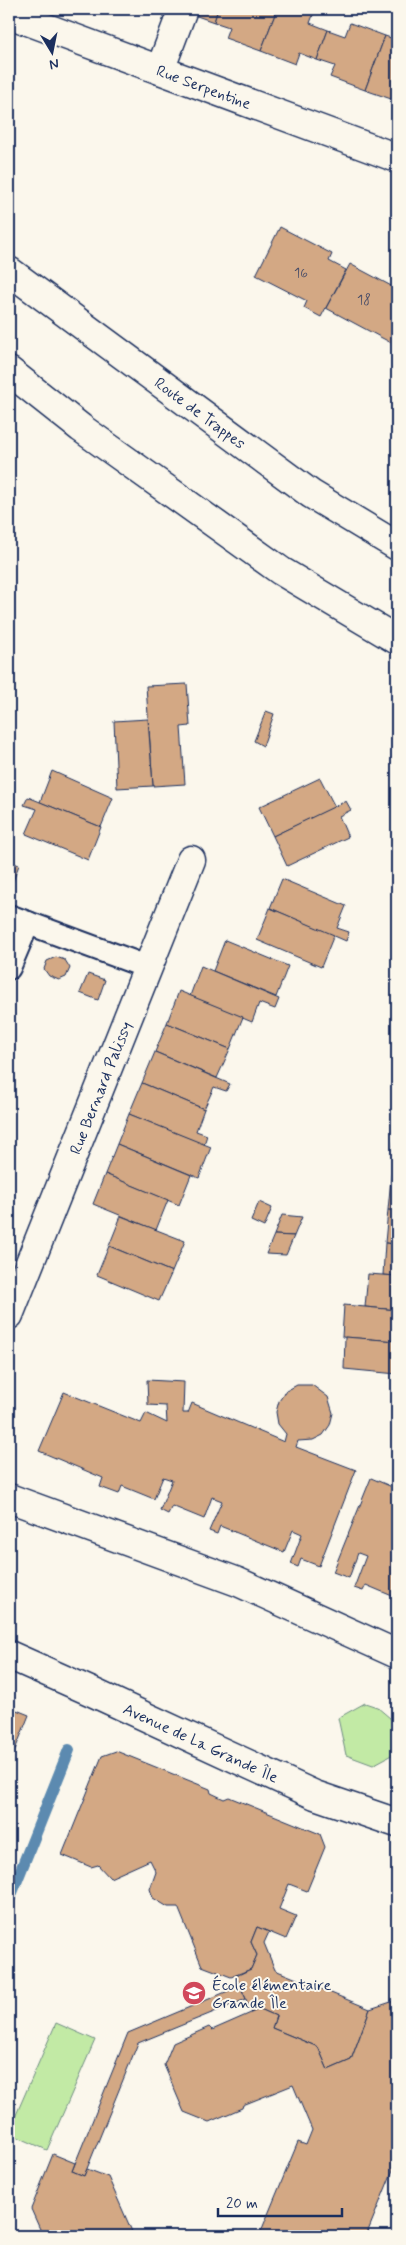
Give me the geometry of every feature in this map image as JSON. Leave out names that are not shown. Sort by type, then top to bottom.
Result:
[{"type":"street","points":[[160,70],[183,9]]},
{"type":"street","name":"Rue Serpentine","points":[[9,14],[397,158]]},
{"type":"street","name":"Route de Trappes","points":[[9,271],[311,494],[397,546]]},
{"type":"street","points":[[9,371],[80,428],[281,571],[397,640]]},
{"type":"street","name":"Rue Bernard Palissy","points":[[9,1315],[191,860]]},
{"type":"street","points":[[9,1498],[238,1582],[397,1654]]},
{"type":"street","name":"Avenue de La Grande Île","points":[[9,1656],[92,1692],[315,1795],[397,1823]]},
{"type":"lane","points":[[9,968],[18,920],[148,967]]},
{"type":"green space","points":[[365,1703],[377,1707],[397,1724],[397,1752],[373,1765],[346,1755],[338,1718]]},
{"type":"green space","points":[[56,2023],[95,2040],[47,2150],[9,2133],[9,2131]]},
{"type":"building","points":[[197,9],[218,9],[214,22],[194,15]]},
{"type":"building","points":[[218,9],[277,9],[261,51],[225,38],[229,27],[214,22]]},
{"type":"building","points":[[277,9],[315,10],[310,23],[328,30],[317,60],[299,53],[295,64],[261,51]]},
{"type":"building","points":[[350,23],[385,36],[365,90],[330,77],[335,66],[317,60],[328,30],[345,36]]},
{"type":"building","points":[[385,36],[397,40],[397,101],[365,90]]},
{"type":"building","points":[[280,227],[332,254],[329,261],[346,270],[321,317],[304,308],[307,301],[256,275]]},
{"type":"building","points":[[350,264],[397,289],[397,346],[326,308]]},
{"type":"building","points":[[187,684],[190,726],[181,727],[185,784],[153,786],[146,686]]},
{"type":"building","points":[[266,711],[274,714],[263,746],[254,741]]},
{"type":"building","points":[[148,719],[153,786],[117,788],[114,721]]},
{"type":"building","points":[[52,771],[113,798],[101,827],[40,802]]},
{"type":"building","points":[[320,778],[335,807],[273,836],[259,807]]},
{"type":"building","points":[[28,797],[101,827],[88,860],[26,834],[37,809],[24,805]]},
{"type":"building","points":[[346,801],[351,810],[339,816],[348,837],[287,866],[273,836]]},
{"type":"building","points":[[9,861],[19,865],[9,892]]},
{"type":"building","points":[[282,879],[346,906],[337,928],[349,932],[346,941],[270,908]]},
{"type":"building","points":[[270,908],[334,935],[321,967],[257,940]]},
{"type":"building","points":[[225,940],[288,966],[276,997],[213,971]]},
{"type":"building","points":[[56,957],[65,960],[70,968],[66,977],[59,980],[49,976],[44,969],[47,961]]},
{"type":"building","points":[[201,966],[279,999],[275,1009],[259,1003],[252,1022],[190,996]]},
{"type":"building","points":[[88,974],[105,980],[98,1000],[80,993]]},
{"type":"building","points":[[179,991],[243,1017],[230,1049],[167,1023]]},
{"type":"building","points":[[167,1023],[230,1049],[217,1078],[155,1052]]},
{"type":"building","points":[[155,1052],[230,1084],[226,1091],[214,1087],[204,1109],[142,1083]]},
{"type":"building","points":[[142,1083],[204,1109],[196,1131],[207,1135],[204,1145],[129,1114]]},
{"type":"building","points":[[397,1112],[397,1145],[394,1145]]},
{"type":"building","points":[[129,1114],[211,1147],[199,1178],[117,1144]]},
{"type":"building","points":[[117,1144],[191,1175],[179,1205],[105,1174]]},
{"type":"building","points":[[394,1145],[397,1145],[397,1179],[391,1178]]},
{"type":"building","points":[[105,1174],[168,1200],[156,1230],[93,1204]]},
{"type":"building","points":[[391,1178],[397,1179],[397,1211],[388,1210]]},
{"type":"building","points":[[259,1202],[272,1208],[264,1227],[251,1221]]},
{"type":"building","points":[[388,1210],[397,1211],[397,1244],[385,1243]]},
{"type":"building","points":[[282,1215],[302,1217],[294,1236],[274,1235]]},
{"type":"building","points":[[121,1216],[185,1241],[172,1272],[109,1246]]},
{"type":"building","points":[[274,1235],[294,1236],[286,1255],[266,1254]]},
{"type":"building","points":[[385,1243],[397,1244],[397,1276],[383,1275]]},
{"type":"building","points":[[109,1246],[172,1272],[159,1301],[97,1275]]},
{"type":"building","points":[[368,1274],[397,1276],[397,1310],[365,1307]]},
{"type":"building","points":[[344,1305],[397,1310],[397,1341],[342,1337]]},
{"type":"building","points":[[345,1337],[397,1341],[397,1374],[344,1369]]},
{"type":"building","points":[[147,1380],[184,1382],[183,1413],[188,1413],[192,1403],[284,1442],[286,1434],[278,1424],[276,1412],[279,1401],[286,1391],[297,1385],[312,1385],[328,1397],[333,1413],[330,1425],[323,1435],[313,1440],[298,1441],[296,1447],[356,1470],[319,1566],[301,1559],[298,1567],[291,1564],[302,1534],[293,1530],[284,1552],[220,1526],[217,1534],[209,1531],[222,1501],[212,1497],[204,1519],[172,1506],[168,1514],[160,1510],[172,1480],[163,1477],[154,1499],[122,1486],[119,1494],[100,1487],[103,1478],[39,1451],[64,1392],[141,1423],[146,1413],[167,1423],[166,1406],[148,1405]]},
{"type":"building","points":[[371,1478],[397,1489],[397,1598],[366,1585],[363,1591],[354,1588],[366,1556],[358,1553],[349,1578],[333,1572]]},
{"type":"building","points":[[9,1707],[29,1715],[13,1755],[9,1753]]},
{"type":"building","points":[[116,1751],[210,1789],[211,1793],[224,1799],[229,1797],[320,1834],[325,1847],[307,1891],[289,1884],[279,1909],[296,1916],[286,1939],[257,1927],[251,1942],[257,1955],[251,1969],[231,1977],[202,1966],[178,1907],[168,1907],[153,1898],[150,1889],[156,1872],[150,1860],[110,1878],[98,1865],[91,1867],[62,1855],[102,1756]]},
{"type":"building","points":[[257,1927],[269,1932],[264,1943],[275,1970],[370,2009],[351,2060],[328,2070],[318,2047],[272,2028],[276,2016],[260,2009],[252,2013],[236,1976],[251,1969],[257,1955],[251,1942]]},
{"type":"building","points":[[240,1986],[246,1999],[138,2043],[84,2176],[72,2171],[128,2033]]},
{"type":"building","points":[[397,2000],[397,2160],[366,2236],[259,2236],[298,2142],[306,2145],[312,2130],[293,2085],[243,2105],[242,2108],[209,2122],[184,2112],[164,2065],[173,2043],[209,2027],[212,2030],[260,2009],[276,2016],[272,2028],[318,2047],[328,2070],[351,2060],[370,2009]]},
{"type":"building","points":[[53,2154],[75,2163],[72,2171],[84,2176],[87,2169],[108,2177],[134,2236],[43,2236],[31,2209]]},
{"type":"waterway","points":[[9,1900],[69,1750]]},
{"type":"place","name":"École élémentaire Grande Île","points":[[194,1993]]}]
